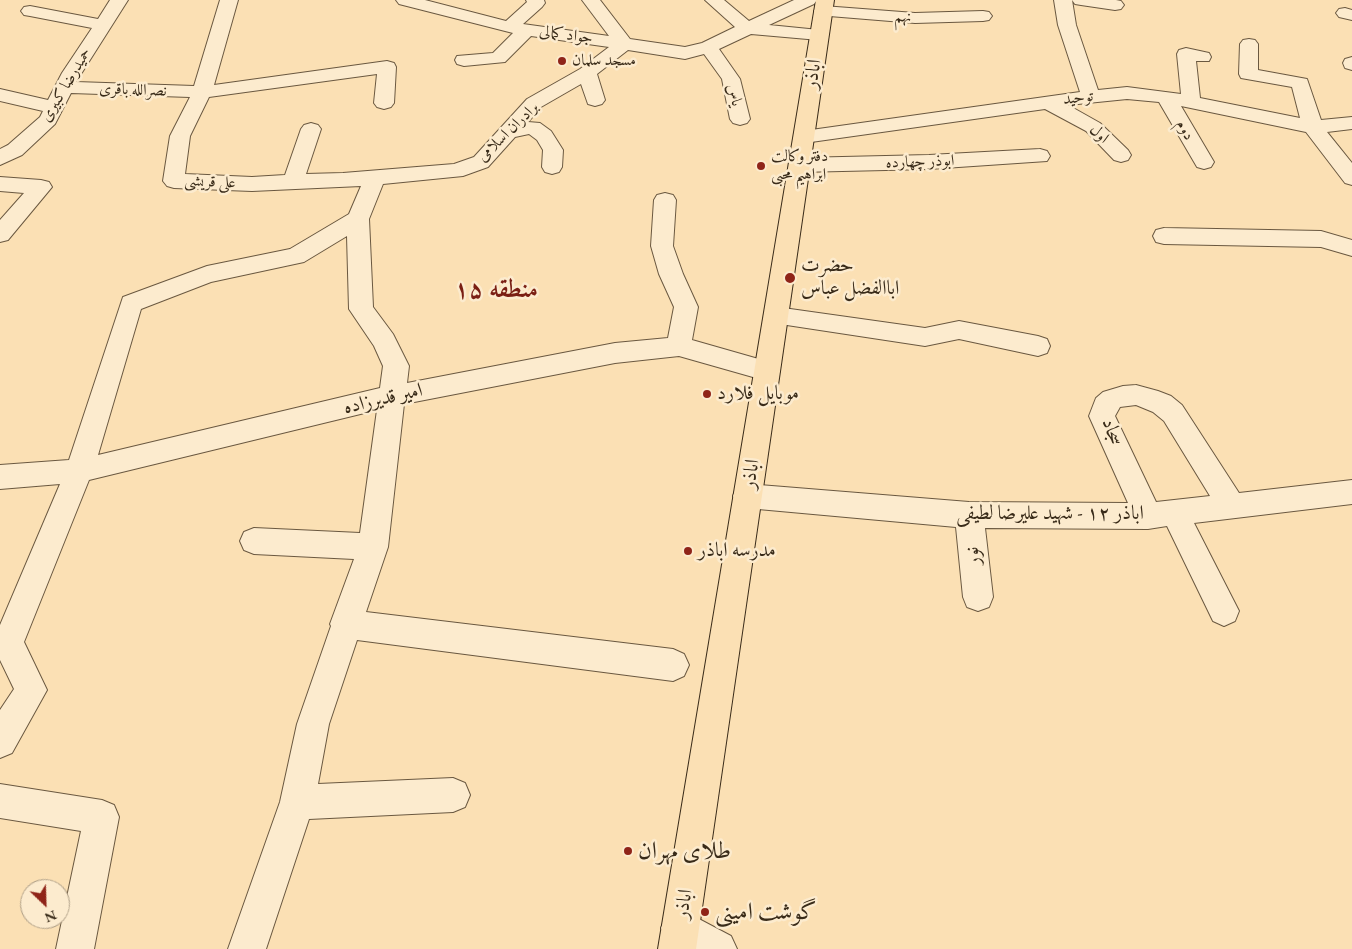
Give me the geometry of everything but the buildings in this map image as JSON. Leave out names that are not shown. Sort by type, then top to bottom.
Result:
[{"type":"main road","name":"اباذر","points":[[679,938],[804,137],[819,12]]},
{"type":"street","name":"حمیدرضا کبیری","points":[[0,158],[15,150],[48,120],[64,87],[119,0]]},
{"type":"street","name":"علی قریشی","points":[[229,0],[202,92],[180,136],[174,181],[252,184],[293,180],[376,178]]},
{"type":"street","name":"جواد کمالی","points":[[405,0],[518,28],[685,53],[708,47],[748,28],[819,12]]},
{"type":"street","points":[[464,60],[498,58],[536,2],[535,0]]},
{"type":"street","points":[[591,0],[624,44]]},
{"type":"street","points":[[714,0],[748,28]]},
{"type":"street","points":[[1063,0],[1067,25],[1091,96]]},
{"type":"street","points":[[1081,0],[1115,5]]},
{"type":"street","points":[[30,12],[103,25]]},
{"type":"street","name":"نهم","points":[[748,28],[819,12],[915,18],[983,16]]},
{"type":"street","name":"برادران اسلامی","points":[[376,178],[456,170],[481,162],[534,103],[587,73],[624,44]]},
{"type":"street","points":[[1249,44],[1248,74],[1300,83],[1313,127],[1351,176]]},
{"type":"street","name":"یاس","points":[[708,47],[730,79],[740,119]]},
{"type":"street","points":[[1191,102],[1186,54],[1202,57]]},
{"type":"street","name":"نصرالله باقری","points":[[64,87],[202,92],[387,67],[384,103]]},
{"type":"street","points":[[587,73],[595,100]]},
{"type":"street","name":"توحید","points":[[804,137],[1091,96],[1127,93],[1166,97],[1313,127],[1352,123]]},
{"type":"street","points":[[0,95],[54,107]]},
{"type":"street","name":"دوم","points":[[1166,97],[1204,162]]},
{"type":"street","name":"اول","points":[[1048,102],[1093,126],[1121,155]]},
{"type":"street","points":[[508,132],[533,127],[544,136],[553,150],[552,167]]},
{"type":"street","points":[[293,180],[311,129]]},
{"type":"street","name":"ابوذر چهارده","points":[[799,165],[929,162],[1040,156]]},
{"type":"street","points":[[247,949],[297,802],[313,724],[345,624],[373,546],[396,366],[384,341],[361,309],[358,219],[376,178]]},
{"type":"street","points":[[0,184],[41,187],[0,234]]},
{"type":"street","points":[[665,200],[662,246],[671,274],[686,307],[679,346]]},
{"type":"street","points":[[0,742],[31,690],[4,643],[79,472],[131,303],[207,274],[296,256],[358,219]]},
{"type":"street","points":[[1164,236],[1321,239],[1352,248]]},
{"type":"street","points":[[776,316],[924,337],[959,330],[1038,346]]},
{"type":"street","name":"امیر قدیرزاده","points":[[0,477],[79,472],[391,396],[615,353],[679,346],[767,371]]},
{"type":"street","name":"سجاد","points":[[1161,514],[1102,416],[1105,406],[1112,399],[1136,395],[1162,404],[1173,413],[1231,505]]},
{"type":"street","name":"اباذر ۱۲ - شهید علیرضا لطیفی","points":[[747,496],[969,515],[1161,514],[1352,492]]},
{"type":"street","points":[[1161,514],[1224,611]]},
{"type":"street","name":"نور","points":[[969,515],[978,597]]},
{"type":"street","points":[[254,541],[373,546]]},
{"type":"street","points":[[345,624],[674,665]]},
{"type":"street","points":[[297,802],[453,795]]},
{"type":"street","points":[[0,801],[102,818],[76,949]]},
{"type":"street","points":[[679,938],[718,949]]},
{"type":"place","name":"مسجد سلمان","points":[[562,61]]},
{"type":"place","name":"دفتر وکالت ابراهیم محبی","points":[[761,166]]},
{"type":"place","name":"حضرت اباالفضل عباس","points":[[790,278]]},
{"type":"place","name":"موبایل فلارد","points":[[707,394]]},
{"type":"place","name":"مدرسه اباذر","points":[[688,551]]},
{"type":"place","name":"طلای مهران","points":[[628,851]]},
{"type":"place","name":"گوشت امینی","points":[[705,912]]},
{"type":"district","name":"منطقه ۱۵","points":[[496,290]]}]
